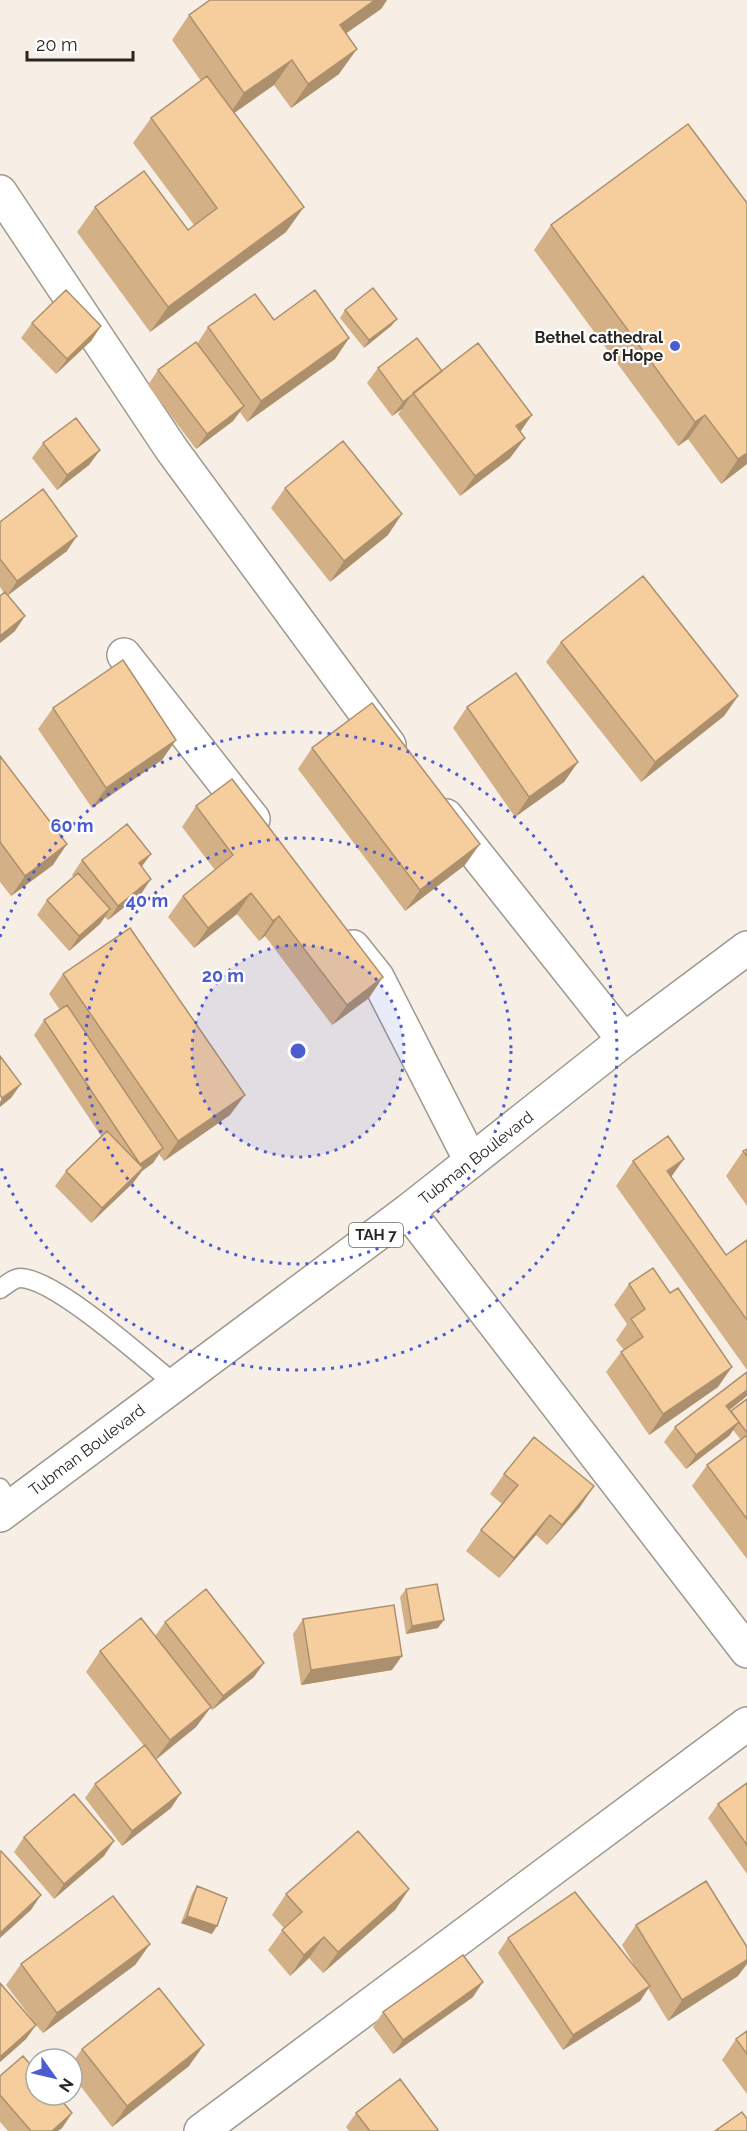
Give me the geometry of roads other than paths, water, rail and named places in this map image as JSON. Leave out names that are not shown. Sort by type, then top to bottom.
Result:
[{"type":"main road","points":[[0,192],[172,450],[407,768]]},
{"type":"main road","points":[[124,655],[269,839]]},
{"type":"main road","points":[[430,796],[624,1040]]},
{"type":"main road","points":[[334,922],[377,977],[471,1161]]},
{"type":"main road","name":"Tubman Boulevard","points":[[4,1503],[175,1384],[408,1211],[624,1040],[747,948]]},
{"type":"main road","points":[[408,1211],[747,1651]]},
{"type":"main road","points":[[201,2131],[747,1724]]},
{"type":"lane","points":[[0,1289],[18,1278],[36,1281],[63,1295],[175,1384]]},
{"type":"place","name":"Bethel cathedral of Hope","points":[[675,346]]}]
